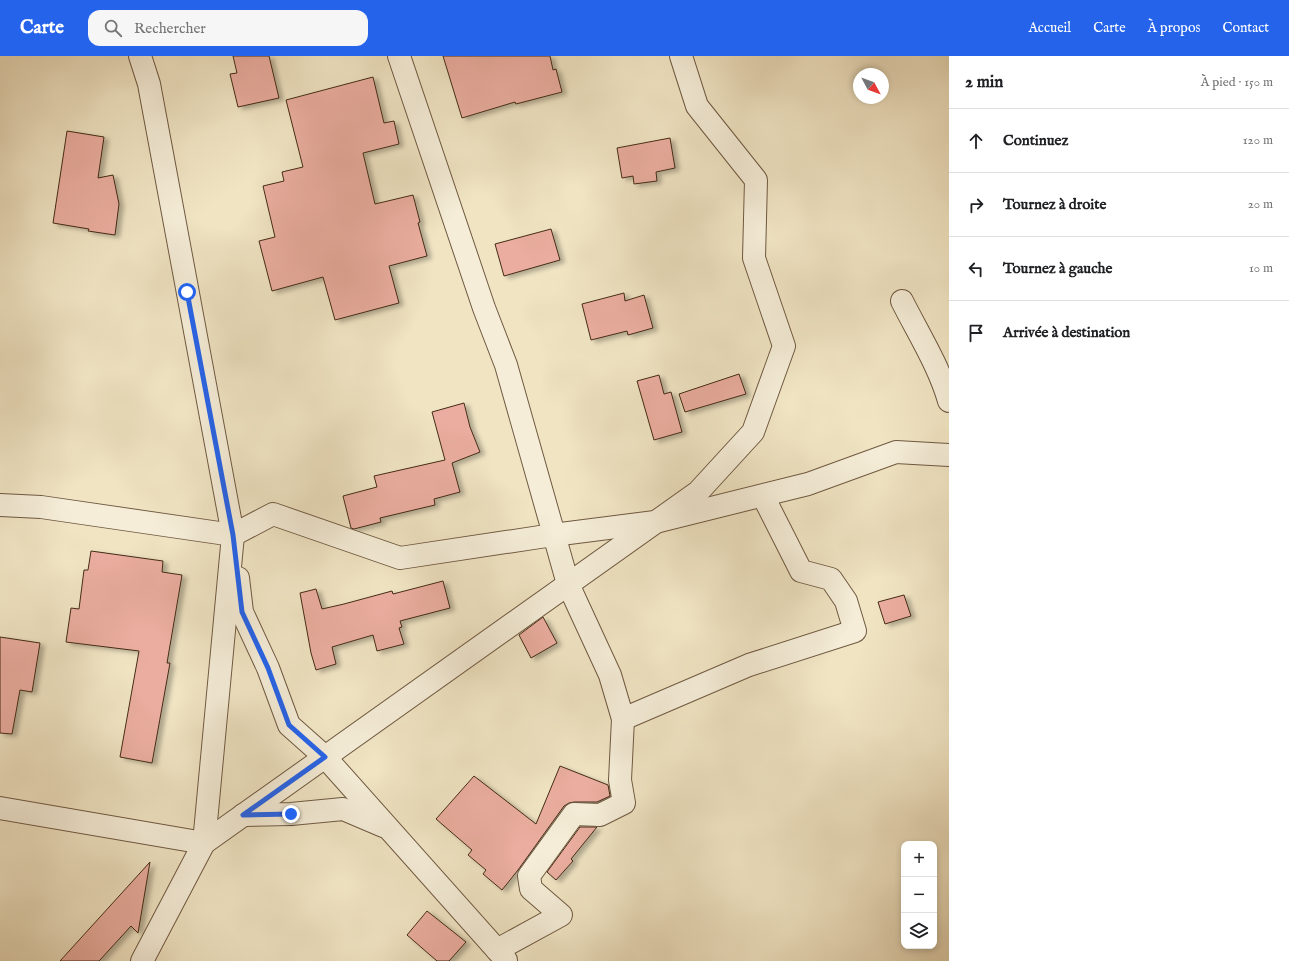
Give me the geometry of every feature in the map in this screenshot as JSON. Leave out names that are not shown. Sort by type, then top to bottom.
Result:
[{"type":"street","points":[[140,56],[149,84],[233,535],[242,612],[268,668],[289,725],[325,757],[502,956],[561,915],[531,889],[529,876],[574,814],[600,815],[624,804],[620,780],[623,719],[610,675],[568,584],[506,365],[484,308],[399,56]]},
{"type":"street","points":[[0,808],[204,843],[698,492],[753,432],[784,346],[754,258],[756,180],[697,106],[681,56]]},
{"type":"street","points":[[902,301],[934,364],[946,390],[949,401]]},
{"type":"street","points":[[0,505],[41,507],[233,535],[273,514],[400,558],[553,535],[655,522],[808,484],[896,452],[949,455]]},
{"type":"street","points":[[623,719],[749,665],[855,631],[846,602],[832,578],[801,571],[763,496]]},
{"type":"street","points":[[150,958],[204,843],[233,535]]},
{"type":"street","points":[[243,815],[291,814],[343,808],[388,828]]},
{"type":"building","points":[[233,56],[269,56],[279,98],[238,107],[230,74],[237,73]]},
{"type":"building","points":[[443,56],[550,56],[553,70],[556,69],[562,92],[516,104],[515,102],[462,118]]},
{"type":"building","points":[[373,77],[384,123],[394,121],[399,144],[363,153],[375,204],[413,195],[420,222],[418,223],[427,256],[389,266],[399,303],[335,320],[323,277],[272,291],[259,241],[275,237],[263,186],[284,181],[282,172],[303,167],[286,100]]},
{"type":"building","points":[[67,131],[104,137],[98,178],[113,175],[119,204],[115,235],[88,231],[89,229],[53,223]]},
{"type":"building","points":[[670,138],[675,168],[656,172],[657,181],[634,184],[633,176],[622,178],[617,148]]},
{"type":"building","points":[[551,229],[560,260],[504,276],[495,244]]},
{"type":"building","points":[[624,293],[625,301],[644,295],[653,328],[628,335],[627,331],[591,340],[582,304]]},
{"type":"building","points":[[739,374],[746,394],[685,412],[679,394]]},
{"type":"building","points":[[659,375],[664,394],[671,392],[682,432],[654,440],[637,381]]},
{"type":"building","points":[[464,403],[470,427],[480,452],[452,463],[460,492],[434,499],[435,505],[380,518],[381,522],[354,529],[351,528],[343,496],[377,487],[374,476],[445,460],[432,412]]},
{"type":"building","points":[[91,551],[163,561],[162,572],[182,575],[167,663],[170,663],[152,763],[120,757],[139,651],[66,642],[71,608],[79,609],[84,570],[88,570]]},
{"type":"building","points":[[443,581],[450,608],[400,621],[402,627],[399,628],[404,644],[377,651],[373,635],[332,647],[336,664],[316,670],[311,653],[300,593],[316,589],[322,609],[392,591],[393,594]]},
{"type":"building","points":[[904,595],[911,616],[885,624],[878,602]]},
{"type":"building","points":[[543,617],[557,643],[531,658],[519,635]]},
{"type":"building","points":[[0,637],[40,643],[32,692],[20,690],[12,734],[0,733]]},
{"type":"building","points":[[560,766],[608,785],[610,796],[597,802],[574,802],[564,806],[502,890],[483,874],[486,870],[468,855],[472,850],[436,819],[474,776],[536,824]]},
{"type":"building","points":[[580,827],[597,827],[571,859],[573,861],[556,880],[547,872]]},
{"type":"building","points":[[150,862],[138,933],[131,926],[99,961],[60,961]]},
{"type":"building","points":[[427,911],[466,942],[449,961],[437,961],[407,935]]},
{"type":"route","points":[[187,292],[233,535],[242,612],[268,668],[289,725],[325,757],[243,815],[291,814]]}]
